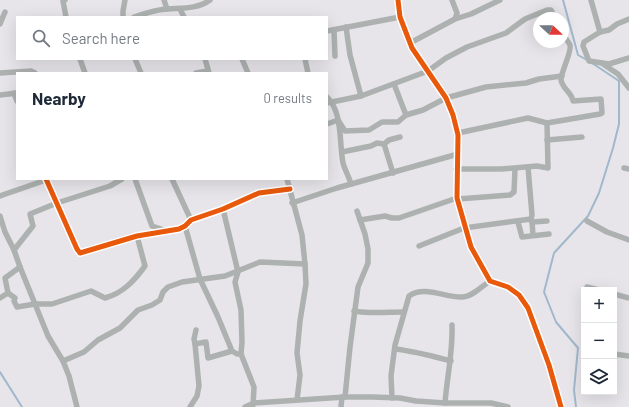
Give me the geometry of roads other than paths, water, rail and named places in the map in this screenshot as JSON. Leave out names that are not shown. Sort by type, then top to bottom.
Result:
[{"type":"street","points":[[65,0],[63,1],[66,16]]},
{"type":"street","points":[[123,16],[125,0]]},
{"type":"street","points":[[164,0],[167,8]]},
{"type":"street","points":[[139,16],[167,8],[180,9],[206,3],[210,0]]},
{"type":"street","points":[[398,0],[400,17],[410,43],[418,58],[446,98],[453,115],[458,133],[456,169],[457,198],[470,247],[490,281],[508,286],[519,295],[528,308],[549,365],[561,407]]},
{"type":"street","points":[[452,0],[457,13],[455,19]]},
{"type":"street","points":[[410,43],[455,19],[471,14],[500,0]]},
{"type":"street","points":[[592,0],[600,32]]},
{"type":"street","points":[[180,9],[184,16]]},
{"type":"street","points":[[0,24],[5,12]]},
{"type":"street","points":[[533,16],[525,19],[506,34],[467,48],[446,58],[428,71],[361,96],[329,102],[345,131],[369,130],[382,122],[398,122],[406,115],[423,110],[446,98],[486,87],[526,83],[539,79],[562,76]]},
{"type":"street","points":[[328,31],[400,17]]},
{"type":"street","points":[[629,19],[617,24],[609,30],[600,32],[584,42],[583,46],[589,61],[608,64],[629,58]]},
{"type":"street","points":[[346,27],[350,55],[361,96]]},
{"type":"street","points":[[334,30],[335,56]]},
{"type":"street","points":[[458,133],[528,118],[547,123],[600,114],[602,112],[601,99],[573,101],[572,96],[563,85],[562,76],[565,61],[570,52],[569,44]]},
{"type":"street","points":[[80,60],[85,72]]},
{"type":"street","points":[[135,60],[140,72]]},
{"type":"street","points":[[204,60],[209,72]]},
{"type":"street","points":[[242,60],[248,72]]},
{"type":"street","points":[[304,60],[308,72]]},
{"type":"street","points":[[603,64],[618,74],[629,88]]},
{"type":"street","points":[[0,73],[33,72]]},
{"type":"street","points":[[394,84],[406,115]]},
{"type":"street","points":[[0,94],[16,93]]},
{"type":"street","points":[[328,124],[338,120]]},
{"type":"street","points":[[338,120],[343,165],[352,184]]},
{"type":"street","points":[[456,169],[515,169],[537,166],[548,168],[547,123]]},
{"type":"street","points":[[342,152],[371,146],[377,143],[384,144],[389,140],[400,137]]},
{"type":"street","points":[[547,140],[582,137]]},
{"type":"street","points":[[384,144],[393,173]]},
{"type":"street","points":[[292,203],[352,184],[458,154]]},
{"type":"street","points":[[528,167],[533,235]]},
{"type":"street","points":[[360,220],[385,216],[399,218],[457,198],[510,195],[514,192],[515,169]]},
{"type":"street","points":[[0,196],[46,180],[80,253],[137,236],[179,229],[191,220],[223,209],[259,193],[290,189]]},
{"type":"street","points":[[14,250],[33,226],[30,214],[57,203],[110,186],[120,180]]},
{"type":"street","points":[[135,180],[152,226],[166,230]]},
{"type":"street","points":[[172,180],[191,220]]},
{"type":"street","points":[[287,180],[292,203],[302,235],[306,284],[297,353],[300,375],[297,400]]},
{"type":"street","points":[[223,209],[238,272],[235,282],[241,320],[241,354],[254,387],[253,405]]},
{"type":"street","points":[[341,407],[358,286],[368,263],[366,234],[357,211]]},
{"type":"street","points":[[0,216],[2,233],[14,250],[48,336],[63,362],[69,376],[77,407]]},
{"type":"street","points":[[419,246],[464,228],[532,220],[547,221]]},
{"type":"street","points":[[586,221],[607,232],[629,240]]},
{"type":"street","points":[[518,222],[522,236],[549,234]]},
{"type":"street","points":[[185,226],[200,279],[232,351],[237,354],[241,354]]},
{"type":"street","points":[[20,268],[5,278],[8,293],[15,298],[14,301],[17,308],[35,304],[52,304],[91,291],[105,298],[116,294],[136,278],[145,266],[137,236]]},
{"type":"street","points":[[63,362],[84,352],[98,340],[120,328],[138,310],[152,305],[160,300],[163,292],[168,287],[182,282],[225,276],[260,262],[305,264]]},
{"type":"street","points":[[392,398],[391,376],[395,348],[409,296],[414,293],[442,294],[462,297],[469,295],[490,281]]},
{"type":"street","points":[[0,298],[8,293]]},
{"type":"street","points":[[617,295],[629,300]]},
{"type":"street","points":[[354,311],[370,314],[376,312],[404,312]]},
{"type":"street","points":[[445,403],[453,343],[452,325]]},
{"type":"street","points":[[190,407],[197,396],[199,386],[194,339],[196,330]]},
{"type":"street","points":[[195,344],[206,342],[208,358],[232,351]]},
{"type":"street","points":[[395,348],[421,352],[451,361]]},
{"type":"street","points":[[617,354],[629,356]]},
{"type":"street","points":[[245,407],[297,400],[343,397],[392,398],[457,405],[490,403],[508,407]]},
{"type":"waterway","points":[[563,0],[578,55],[587,60]]},
{"type":"waterway","points":[[576,407],[574,390],[578,348],[556,322],[544,292],[554,253],[588,216],[599,193],[619,124],[619,81],[592,63]]},
{"type":"waterway","points":[[0,372],[22,407]]}]
